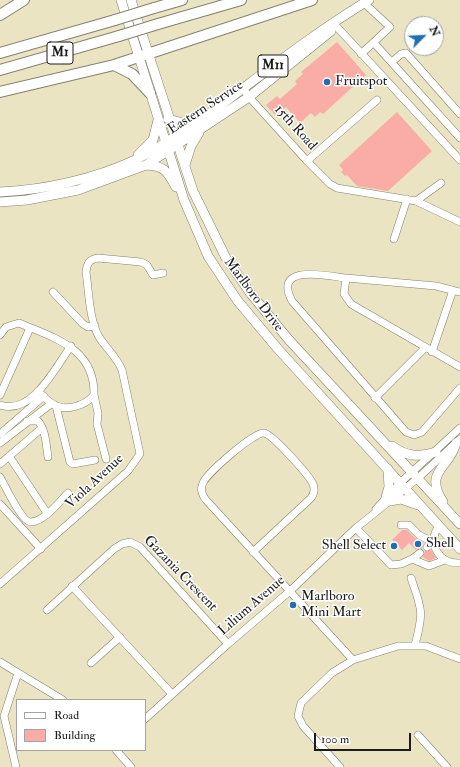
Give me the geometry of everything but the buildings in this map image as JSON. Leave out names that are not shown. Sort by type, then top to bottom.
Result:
[{"type":"highway","points":[[0,15],[24,0]]},
{"type":"highway","name":"M1","points":[[0,53],[182,0]]},
{"type":"highway","name":"M1","points":[[0,70],[241,0]]},
{"type":"highway","points":[[0,92],[114,65],[312,0]]},
{"type":"highway","points":[[114,65],[132,74],[150,93]]},
{"type":"main road","name":"Marlboro Drive","points":[[121,0],[176,139],[193,191],[215,239],[250,294],[289,340],[460,524]]},
{"type":"main road","name":"Marlboro Drive","points":[[131,0],[150,93],[184,200],[208,256],[237,300],[278,349],[460,549]]},
{"type":"main road","name":"Eastern Service","points":[[167,146],[200,125],[250,98],[351,12],[367,2]]},
{"type":"main road","name":"Eastern Service","points":[[200,125],[243,88],[343,15],[351,12]]},
{"type":"main road","points":[[133,160],[153,140],[158,119]]},
{"type":"main road","points":[[168,119],[200,125],[184,165]]},
{"type":"main road","name":"M11","points":[[0,192],[20,191],[65,183],[104,172],[167,146]]},
{"type":"main road","name":"M11","points":[[0,202],[26,200],[78,190],[146,165],[167,146]]},
{"type":"main road","points":[[146,165],[158,166],[165,170],[184,200]]},
{"type":"main road","points":[[378,436],[400,452],[409,455],[422,456],[436,452]]},
{"type":"main road","points":[[453,516],[439,494],[436,480],[438,472],[453,452],[458,441]]},
{"type":"main road","points":[[388,469],[388,499],[401,499],[423,508]]},
{"type":"street","points":[[361,54],[390,27],[367,2]]},
{"type":"street","points":[[336,26],[460,160]]},
{"type":"street","points":[[374,43],[460,138]]},
{"type":"street","points":[[392,62],[401,54],[406,53],[460,114]]},
{"type":"street","name":"15th Road","points":[[243,88],[250,98],[307,161],[330,184],[345,191],[407,199]]},
{"type":"street","points":[[307,161],[377,100]]},
{"type":"street","points":[[416,201],[441,183]]},
{"type":"street","points":[[394,239],[407,199],[416,201],[460,222]]},
{"type":"street","name":"Viola Avenue","points":[[0,584],[128,471],[138,458],[140,450],[122,370],[119,362],[99,336],[95,326],[86,272],[89,261],[98,258],[141,262],[147,265],[154,275],[163,272]]},
{"type":"street","points":[[432,352],[456,291],[436,286],[311,274],[300,274],[289,284],[288,292],[292,301],[406,432],[414,435],[426,428],[460,388]]},
{"type":"street","points":[[346,278],[344,294],[348,302],[460,367]]},
{"type":"street","points":[[53,292],[83,324],[88,327],[95,326]]},
{"type":"street","points":[[0,335],[6,327],[15,323],[71,346],[86,364],[98,413],[97,424],[106,459]]},
{"type":"street","points":[[0,395],[30,328]]},
{"type":"street","points":[[0,434],[41,394],[71,346]]},
{"type":"street","points":[[375,398],[425,348]]},
{"type":"street","points":[[41,394],[54,405],[70,462],[73,464],[95,460]]},
{"type":"street","points":[[0,405],[8,407],[19,406],[41,394]]},
{"type":"street","points":[[0,443],[27,421],[54,405],[79,405],[94,396]]},
{"type":"street","points":[[27,421],[38,421],[42,428],[48,457]]},
{"type":"street","points":[[0,464],[42,428]]},
{"type":"street","points":[[414,476],[460,428]]},
{"type":"street","points":[[253,552],[311,498],[314,492],[311,480],[273,438],[265,433],[250,438],[205,479],[202,488],[206,500],[253,552],[353,660]]},
{"type":"street","points":[[414,476],[458,441]]},
{"type":"street","points":[[9,456],[47,513]]},
{"type":"street","points":[[0,476],[22,516],[28,521],[33,522],[47,513],[68,493]]},
{"type":"street","name":"Lilium Avenue","points":[[146,719],[228,644],[290,591],[356,528],[414,476]]},
{"type":"street","points":[[0,504],[41,549]]},
{"type":"street","points":[[401,525],[407,525],[445,560]]},
{"type":"street","points":[[430,545],[434,532],[439,526]]},
{"type":"street","points":[[356,528],[391,565],[401,564],[412,560],[420,553]]},
{"type":"street","name":"Gazania Crescent","points":[[47,610],[114,549],[126,542],[134,543],[140,547],[228,644]]},
{"type":"street","points":[[412,560],[429,566],[445,560],[460,563]]},
{"type":"street","points":[[411,578],[422,611],[422,620],[415,645]]},
{"type":"street","points":[[72,586],[172,694]]},
{"type":"street","points":[[91,663],[120,637]]},
{"type":"street","points":[[340,767],[303,726],[299,720],[298,711],[306,698],[332,673],[353,660],[389,648],[415,645],[435,648],[460,659]]},
{"type":"street","points":[[0,662],[61,699]]},
{"type":"street","points":[[16,767],[4,716],[18,673]]},
{"type":"street","points":[[418,735],[447,767]]},
{"type":"street","points":[[117,751],[131,767]]},
{"type":"place","name":"Fruitspot","points":[[327,82]]},
{"type":"place","name":"Shell","points":[[418,544]]},
{"type":"place","name":"Shell Select","points":[[394,546]]},
{"type":"place","name":"Marlboro Mini Mart","points":[[293,605]]}]
